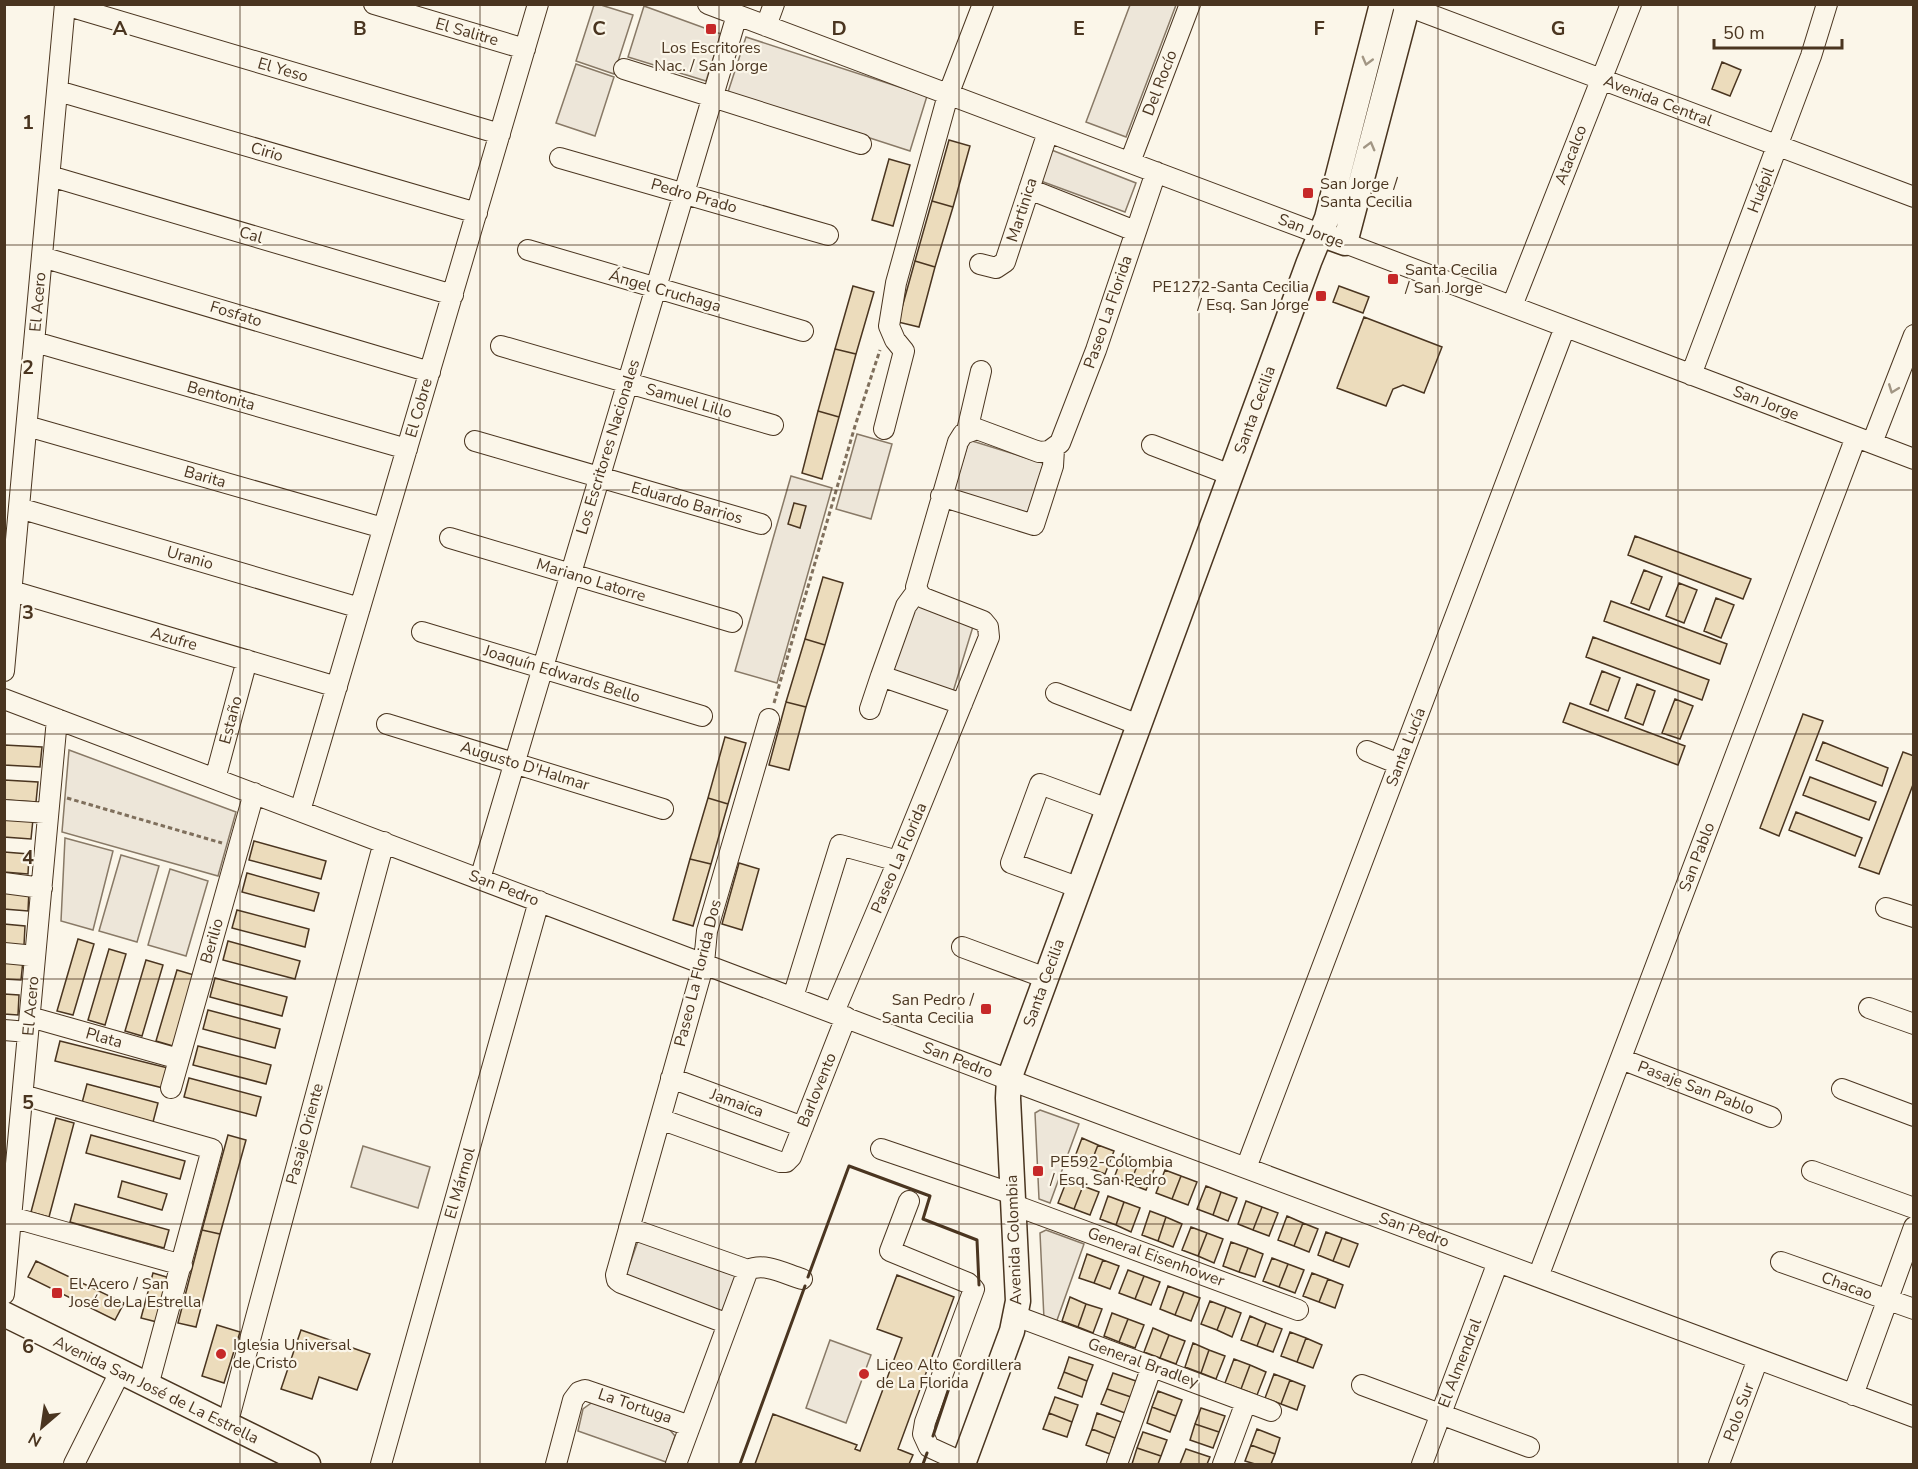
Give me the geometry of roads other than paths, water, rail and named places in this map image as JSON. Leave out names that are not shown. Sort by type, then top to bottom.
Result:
[{"type":"main road","name":"Santa Cecilia","points":[[1009,1079],[1327,218],[1382,4]]},
{"type":"main road","points":[[1345,243],[1406,5]]},
{"type":"main road","name":"San Jorge","points":[[1320,234],[1345,243]]},
{"type":"main road","name":"Avenida Colombia","points":[[964,1464],[1016,1316],[1018,1285],[1008,1098],[1009,1079]]},
{"type":"main road","name":"Avenida San José de La Estrella","points":[[4,1314],[308,1464]]},
{"type":"street","name":"El Salitre","points":[[374,4],[525,49]]},
{"type":"street","name":"El Cobre","points":[[300,810],[538,4]]},
{"type":"street","name":"San Jorge","points":[[708,4],[1320,234]]},
{"type":"street","points":[[766,26],[774,4]]},
{"type":"street","points":[[884,429],[904,351],[895,340],[889,326],[896,283],[948,95],[983,4]]},
{"type":"street","name":"Del Rocío","points":[[1130,162],[1190,4]]},
{"type":"street","name":"Atacalco","points":[[1512,306],[1631,4]]},
{"type":"street","name":"Huépil","points":[[1691,375],[1811,56],[1827,4]]},
{"type":"street","name":"El Acero","points":[[4,671],[65,5]]},
{"type":"street","name":"El Yeso","points":[[65,5],[500,134]]},
{"type":"street","name":"Avenida Central","points":[[1406,5],[1914,197]]},
{"type":"street","name":"Los Escritores Nacionales","points":[[480,879],[737,15]]},
{"type":"street","points":[[624,69],[861,144]]},
{"type":"street","name":"Cirio","points":[[58,91],[477,213]]},
{"type":"street","name":"Martinica","points":[[980,264],[996,268],[1005,262],[1048,132]]},
{"type":"street","name":"Pedro Prado","points":[[560,158],[828,235]]},
{"type":"street","name":"Paseo La Florida","points":[[942,496],[1034,525],[1053,465],[1054,449],[1060,442],[1092,361],[1156,172]]},
{"type":"street","name":"Cal","points":[[50,176],[453,295]]},
{"type":"street","points":[[1029,189],[1135,231]]},
{"type":"street","name":"San Jorge","points":[[1345,243],[1914,459]]},
{"type":"street","name":"Ángel Cruchaga","points":[[528,250],[802,331]]},
{"type":"street","name":"Fosfato","points":[[42,257],[430,372]]},
{"type":"street","name":"Santa Lucía","points":[[1246,1168],[1565,327]]},
{"type":"street","name":"San Pablo","points":[[1538,1277],[1864,440],[1914,335]]},
{"type":"street","name":"Bentonita","points":[[35,342],[407,449]]},
{"type":"street","name":"Samuel Lillo","points":[[501,346],[773,425]]},
{"type":"street","points":[[870,709],[903,613],[917,591],[916,582],[958,442],[967,431],[981,371]]},
{"type":"street","name":"Barita","points":[[27,426],[383,528]]},
{"type":"street","points":[[967,431],[982,430],[1039,452],[1054,449]]},
{"type":"street","name":"Eduardo Barrios","points":[[475,441],[761,524]]},
{"type":"street","points":[[1152,445],[1231,475]]},
{"type":"street","name":"Uranio","points":[[20,508],[360,608]]},
{"type":"street","name":"Mariano Latorre","points":[[450,538],[732,622]]},
{"type":"street","name":"Azufre","points":[[12,591],[337,687]]},
{"type":"street","name":"Paseo La Florida","points":[[840,1015],[898,861],[989,638],[988,627],[980,619],[924,598],[917,591]]},
{"type":"street","name":"Joaquín Edwards Bello","points":[[422,632],[702,716]]},
{"type":"street","name":"Estaño","points":[[215,779],[247,660]]},
{"type":"street","points":[[881,676],[962,704]]},
{"type":"street","points":[[1056,693],[1139,725]]},
{"type":"street","name":"San Pedro","points":[[4,699],[1009,1079],[1914,1417]]},
{"type":"street","name":"El Acero","points":[[4,1294],[11,1218],[10,1171],[16,1098],[29,1025],[57,719]]},
{"type":"street","name":"Paseo La Florida Dos","points":[[728,1324],[618,1282],[616,1275],[704,963],[707,932],[769,719]]},
{"type":"street","name":"Augusto D'Halmar","points":[[387,724],[663,809]]},
{"type":"street","points":[[1366,751],[1399,764]]},
{"type":"street","points":[[1080,888],[1011,863],[1040,784],[1108,809]]},
{"type":"street","name":"Berilio","points":[[171,1088],[254,793]]},
{"type":"street","points":[[4,810],[48,813]]},
{"type":"street","name":"Pasaje Oriente","points":[[227,1425],[384,842]]},
{"type":"street","points":[[793,997],[840,844],[898,861]]},
{"type":"street","points":[[4,883],[42,888]]},
{"type":"street","name":"El Mármol","points":[[381,1464],[539,901]]},
{"type":"street","points":[[1886,908],[1914,917]]},
{"type":"street","points":[[962,947],[1046,978]]},
{"type":"street","points":[[4,953],[35,956]]},
{"type":"street","points":[[1869,1008],[1914,1024]]},
{"type":"street","name":"Barlovento","points":[[660,1119],[780,1162],[786,1162],[791,1157],[803,1127],[840,1015]]},
{"type":"street","name":"Plata","points":[[4,1030],[29,1025],[179,1059]]},
{"type":"street","name":"Pasaje San Pablo","points":[[1621,1059],[1771,1117]]},
{"type":"street","name":"Jamaica","points":[[671,1078],[803,1127]]},
{"type":"street","points":[[1842,1089],[1914,1116]]},
{"type":"street","points":[[16,1098],[211,1148],[212,1152],[148,1386]]},
{"type":"street","name":"General Eisenhower","points":[[881,1149],[1298,1310]]},
{"type":"street","points":[[1812,1171],[1914,1208]]},
{"type":"street","points":[[909,1201],[890,1251],[968,1283],[974,1289],[923,1434],[929,1447],[964,1464]]},
{"type":"street","points":[[11,1218],[182,1265]]},
{"type":"street","points":[[1853,1395],[1914,1227]]},
{"type":"street","points":[[629,1228],[748,1270],[765,1267],[802,1279]]},
{"type":"street","name":"El Almendral","points":[[1422,1464],[1498,1262]]},
{"type":"street","name":"Chacao","points":[[1781,1262],[1914,1309]]},
{"type":"street","points":[[676,1464],[748,1270]]},
{"type":"street","name":"General Bradley","points":[[1016,1316],[1271,1411]]},
{"type":"street","name":"Polo Sur","points":[[1719,1464],[1758,1359]]},
{"type":"street","points":[[1117,1464],[1152,1366]]},
{"type":"street","points":[[74,1464],[120,1372]]},
{"type":"street","points":[[1362,1385],[1529,1447]]},
{"type":"street","name":"La Tortuga","points":[[556,1464],[573,1401],[579,1392],[590,1391],[690,1426]]},
{"type":"street","points":[[1223,1464],[1246,1402]]},
{"type":"place","name":"Los Escritores Nac. / San Jorge","points":[[711,29]]},
{"type":"place","name":"San Jorge / Santa Cecilia","points":[[1308,193]]},
{"type":"place","name":"Santa Cecilia / San Jorge","points":[[1393,279]]},
{"type":"place","name":"PE1272-Santa Cecilia / Esq. San Jorge","points":[[1321,296]]},
{"type":"place","name":"San Pedro / Santa Cecilia","points":[[986,1009]]},
{"type":"place","name":"PE592-Colombia / Esq. San Pedro","points":[[1038,1171]]},
{"type":"place","name":"El Acero / San José de La Estrella","points":[[57,1293]]},
{"type":"place","name":"Iglesia Universal de Cristo","points":[[221,1354]]},
{"type":"place","name":"Liceo Alto Cordillera de La Florida","points":[[864,1374]]}]
